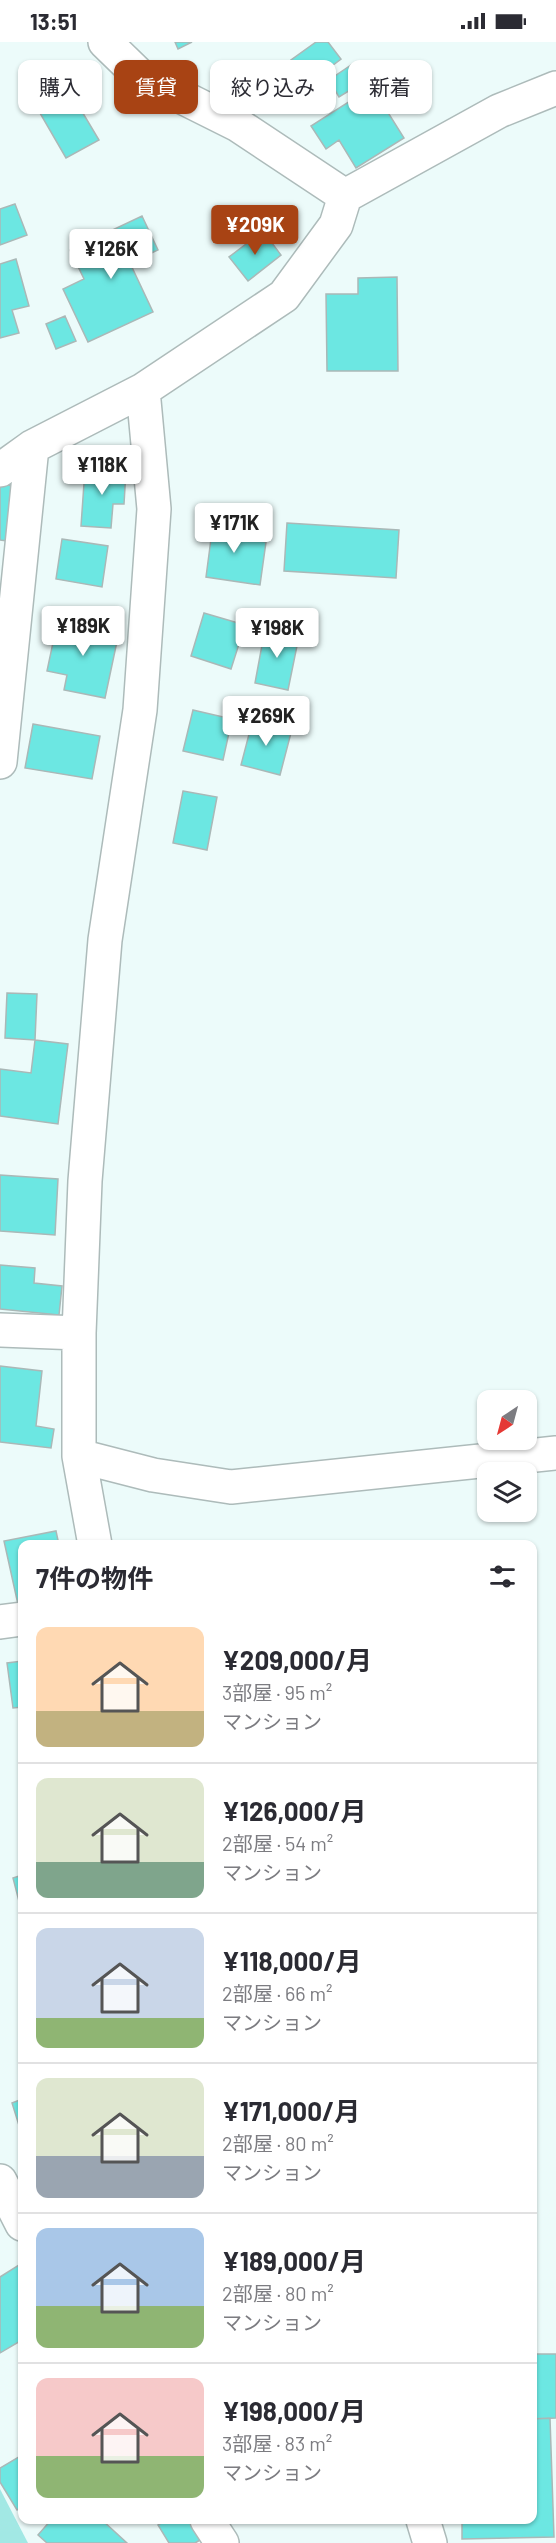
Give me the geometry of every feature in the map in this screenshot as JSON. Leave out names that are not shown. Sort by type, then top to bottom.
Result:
[{"type":"street","points":[[105,42],[140,76],[238,125],[345,196]]},
{"type":"street","points":[[0,470],[32,447],[143,390],[284,296],[336,225],[345,196],[499,111],[556,88]]},
{"type":"street","points":[[94,1540],[79,1456],[79,1333],[85,1180],[105,939],[140,710],[154,509],[143,390]]},
{"type":"street","points":[[0,762],[32,447]]},
{"type":"street","points":[[0,1330],[79,1333]]},
{"type":"street","points":[[79,1456],[153,1475],[231,1487],[556,1453]]},
{"type":"street","points":[[0,1622],[18,1620]]},
{"type":"street","points":[[0,2181],[18,2216]]},
{"type":"street","points":[[210,2524],[222,2543]]},
{"type":"street","points":[[424,2524],[430,2543]]},
{"type":"shaded area","points":[[0,2489],[28,2543],[0,2543]]},
{"type":"building","points":[[175,42],[192,42],[178,49]]},
{"type":"building","points":[[316,42],[328,42],[341,59],[336,63],[336,60],[291,60]]},
{"type":"building","points":[[348,67],[348,91],[339,97],[336,92],[336,75]]},
{"type":"building","points":[[348,102],[348,114],[389,114],[404,138],[356,168],[339,140],[326,149],[311,126],[330,114],[336,114],[336,110]]},
{"type":"building","points":[[41,114],[83,114],[99,140],[66,158]]},
{"type":"building","points":[[15,204],[27,235],[0,245],[0,209]]},
{"type":"building","points":[[142,216],[158,250],[130,263],[153,312],[88,342],[63,289],[84,279],[70,250]]},
{"type":"building","points":[[263,231],[281,255],[248,281],[229,257]]},
{"type":"building","points":[[16,259],[29,306],[12,310],[19,333],[0,338],[0,264]]},
{"type":"building","points":[[397,277],[398,371],[327,371],[326,294],[358,294],[358,278]]},
{"type":"building","points":[[65,316],[76,341],[56,349],[46,324]]},
{"type":"building","points":[[85,469],[126,471],[124,504],[113,504],[111,528],[81,526]]},
{"type":"building","points":[[0,484],[21,487],[14,542],[0,540]]},
{"type":"building","points":[[214,516],[240,520],[238,537],[266,542],[260,585],[206,577]]},
{"type":"building","points":[[287,523],[399,530],[396,578],[284,571]]},
{"type":"building","points":[[62,539],[108,546],[102,587],[56,579]]},
{"type":"building","points":[[204,613],[245,625],[231,669],[191,656]]},
{"type":"building","points":[[58,619],[119,632],[105,698],[64,690],[67,675],[47,671]]},
{"type":"building","points":[[265,629],[299,636],[288,690],[255,683]]},
{"type":"building","points":[[193,710],[232,719],[223,760],[183,751]]},
{"type":"building","points":[[253,719],[292,729],[280,775],[241,765]]},
{"type":"building","points":[[33,724],[100,736],[92,779],[25,768]]},
{"type":"building","points":[[183,791],[217,797],[207,850],[173,843]]},
{"type":"building","points":[[7,993],[37,994],[35,1040],[5,1038]]},
{"type":"building","points":[[35,1040],[68,1044],[58,1124],[0,1116],[0,1069],[31,1073]]},
{"type":"building","points":[[0,1175],[58,1179],[55,1235],[0,1231]]},
{"type":"building","points":[[0,1265],[35,1268],[34,1283],[62,1286],[59,1315],[0,1309]]},
{"type":"building","points":[[0,1366],[42,1371],[36,1426],[54,1429],[51,1448],[0,1442]]},
{"type":"building","points":[[56,1531],[58,1540],[18,1540],[18,1604],[4,1541]]},
{"type":"building","points":[[18,1662],[18,1707],[13,1708],[7,1663]]},
{"type":"building","points":[[18,1876],[18,1897],[13,1878]]},
{"type":"building","points":[[18,2101],[18,2122],[12,2103]]},
{"type":"building","points":[[18,2266],[18,2342],[0,2353],[0,2277]]},
{"type":"building","points":[[537,2354],[556,2354],[556,2418],[537,2419]]},
{"type":"building","points":[[550,2418],[554,2537],[462,2539],[462,2524],[537,2524],[537,2419]]},
{"type":"building","points":[[18,2457],[17,2510],[0,2482],[0,2468]]},
{"type":"building","points":[[48,2524],[106,2524],[127,2543],[47,2543],[38,2535]]},
{"type":"building","points":[[193,2524],[202,2539],[195,2543],[169,2543],[158,2525]]}]
